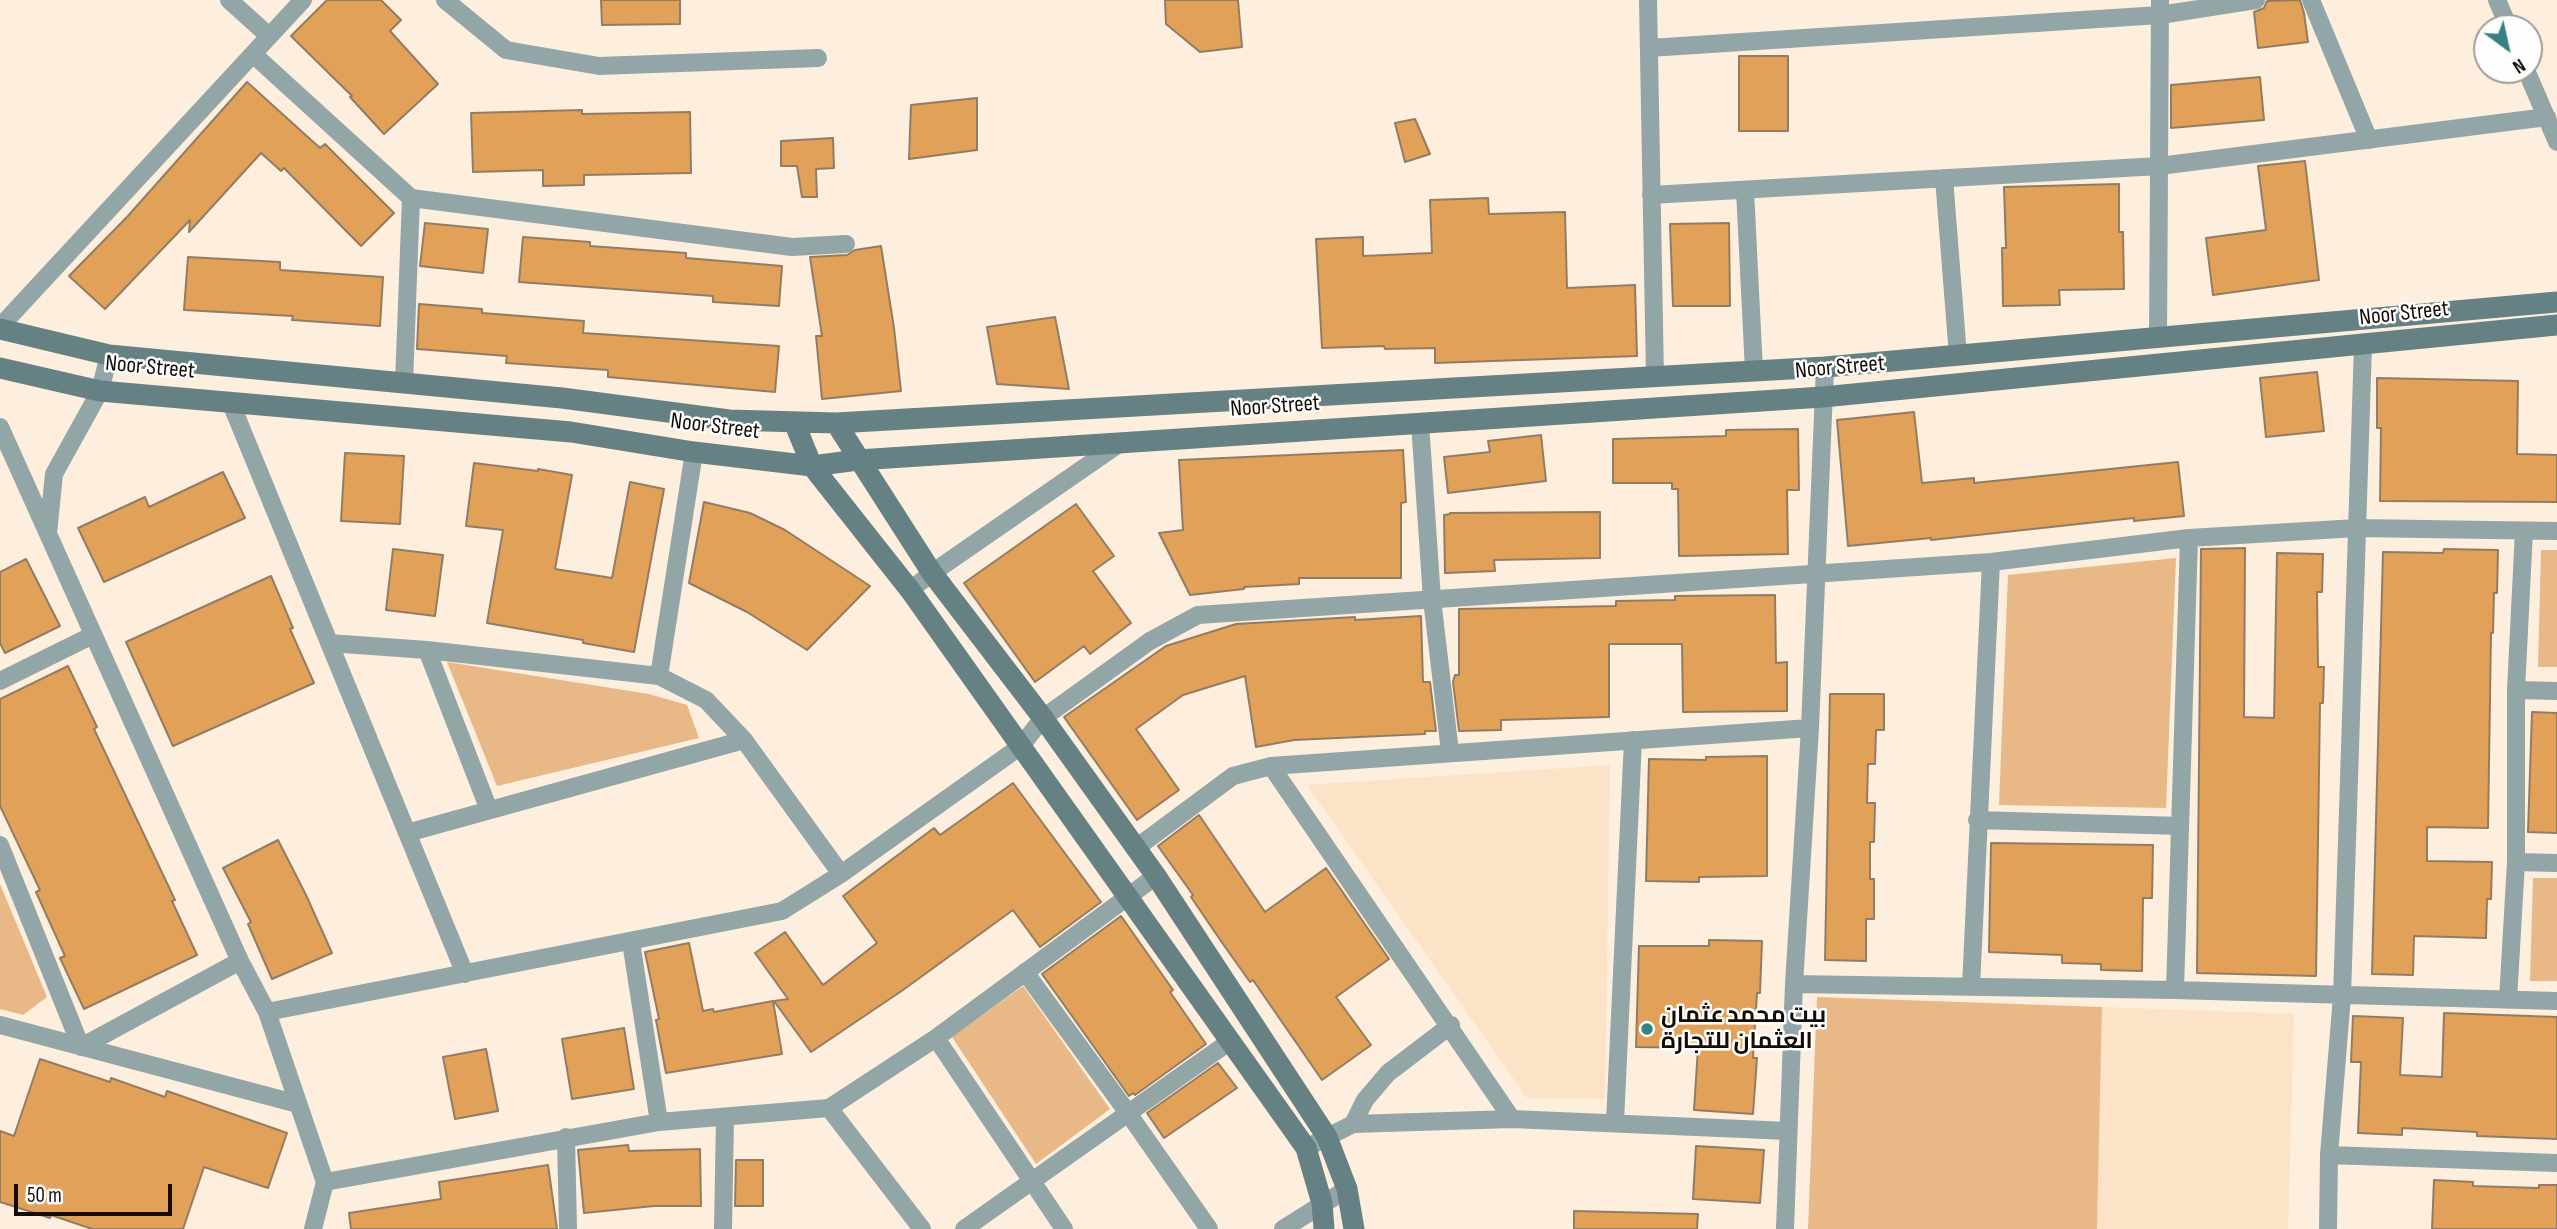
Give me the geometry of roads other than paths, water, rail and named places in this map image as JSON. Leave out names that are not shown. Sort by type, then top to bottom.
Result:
[{"type":"main road","name":"Noor Street","points":[[0,328],[109,355],[562,398],[729,420],[836,423],[1825,367],[2557,302]]},
{"type":"main road","name":"Noor Street","points":[[0,368],[100,391],[571,432],[694,453],[812,466],[858,460],[1823,397],[2557,325]]},
{"type":"main road","points":[[794,422],[812,466],[910,590],[1306,1148],[1322,1203],[1324,1229]]},
{"type":"main road","points":[[836,423],[932,573],[1043,718],[1156,876],[1327,1137],[1347,1189],[1354,1229]]},
{"type":"street","points":[[229,0],[269,36]]},
{"type":"street","points":[[0,328],[303,0]]},
{"type":"street","points":[[445,0],[506,50],[599,66],[818,58]]},
{"type":"street","points":[[1648,0],[1655,377]]},
{"type":"street","points":[[1649,48],[2256,0]]},
{"type":"street","points":[[2311,0],[2369,139]]},
{"type":"street","points":[[2158,338],[2160,7]]},
{"type":"street","points":[[253,54],[411,198],[792,247],[846,244]]},
{"type":"street","points":[[2532,84],[2557,142]]},
{"type":"street","points":[[1651,195],[2159,166],[2547,117]]},
{"type":"street","points":[[1944,178],[1958,356]]},
{"type":"street","points":[[1745,190],[1754,371]]},
{"type":"street","points":[[404,383],[411,198]]},
{"type":"street","points":[[2328,1229],[2329,1155],[2342,996],[2363,345]]},
{"type":"street","points":[[47,537],[54,474],[100,391],[109,355]]},
{"type":"street","points":[[1784,1229],[1794,984],[1810,728],[1825,367]]},
{"type":"street","points":[[230,401],[465,974]]},
{"type":"street","points":[[1420,424],[1432,598],[1450,752]]},
{"type":"street","points":[[0,427],[6,458],[47,537],[240,961],[267,1012],[325,1182],[313,1229]]},
{"type":"street","points":[[910,590],[1120,443]]},
{"type":"street","points":[[659,676],[694,453]]},
{"type":"street","points":[[267,1012],[782,911],[841,874],[1021,746],[1043,718],[1150,641],[1198,615],[1991,562],[2189,538],[2357,528],[2557,531]]},
{"type":"street","points":[[2508,1000],[2516,862],[2516,690],[2524,531]]},
{"type":"street","points":[[2175,990],[2189,538]]},
{"type":"street","points":[[1971,987],[1991,562]]},
{"type":"street","points":[[0,681],[93,635]]},
{"type":"street","points":[[329,643],[427,650],[659,676],[706,700],[744,740],[841,874]]},
{"type":"street","points":[[427,650],[489,810]]},
{"type":"street","points":[[2516,690],[2557,691]]},
{"type":"street","points":[[1136,848],[1233,776],[1271,766],[1810,728]]},
{"type":"street","points":[[407,833],[744,740]]},
{"type":"street","points":[[1615,1122],[1633,740]]},
{"type":"street","points":[[1271,766],[1513,1119]]},
{"type":"street","points":[[1977,820],[2180,826]]},
{"type":"street","points":[[1,849],[81,1047]]},
{"type":"street","points":[[2516,862],[2557,863]]},
{"type":"street","points":[[325,1182],[659,1122],[829,1108],[936,1038],[1156,876]]},
{"type":"street","points":[[631,942],[659,1122]]},
{"type":"street","points":[[81,1047],[240,961]]},
{"type":"street","points":[[1025,972],[1209,1229]]},
{"type":"street","points":[[1794,984],[2175,990],[2557,1001]]},
{"type":"street","points":[[0,1025],[298,1104]]},
{"type":"street","points":[[1353,1124],[1365,1100],[1388,1073],[1451,1025]]},
{"type":"street","points":[[936,1038],[1063,1229]]},
{"type":"street","points":[[964,1229],[1229,1042]]},
{"type":"street","points":[[829,1108],[922,1229]]},
{"type":"street","points":[[723,1229],[725,1118]]},
{"type":"street","points":[[1306,1148],[1353,1124],[1513,1119],[1788,1130]]},
{"type":"street","points":[[566,1137],[568,1229]]},
{"type":"street","points":[[2329,1155],[2557,1163]]},
{"type":"street","points":[[1283,1229],[1347,1189]]},
{"type":"place","name":"بيت محمد عثمان العثمان للتجارة","points":[[1647,1029]]}]
